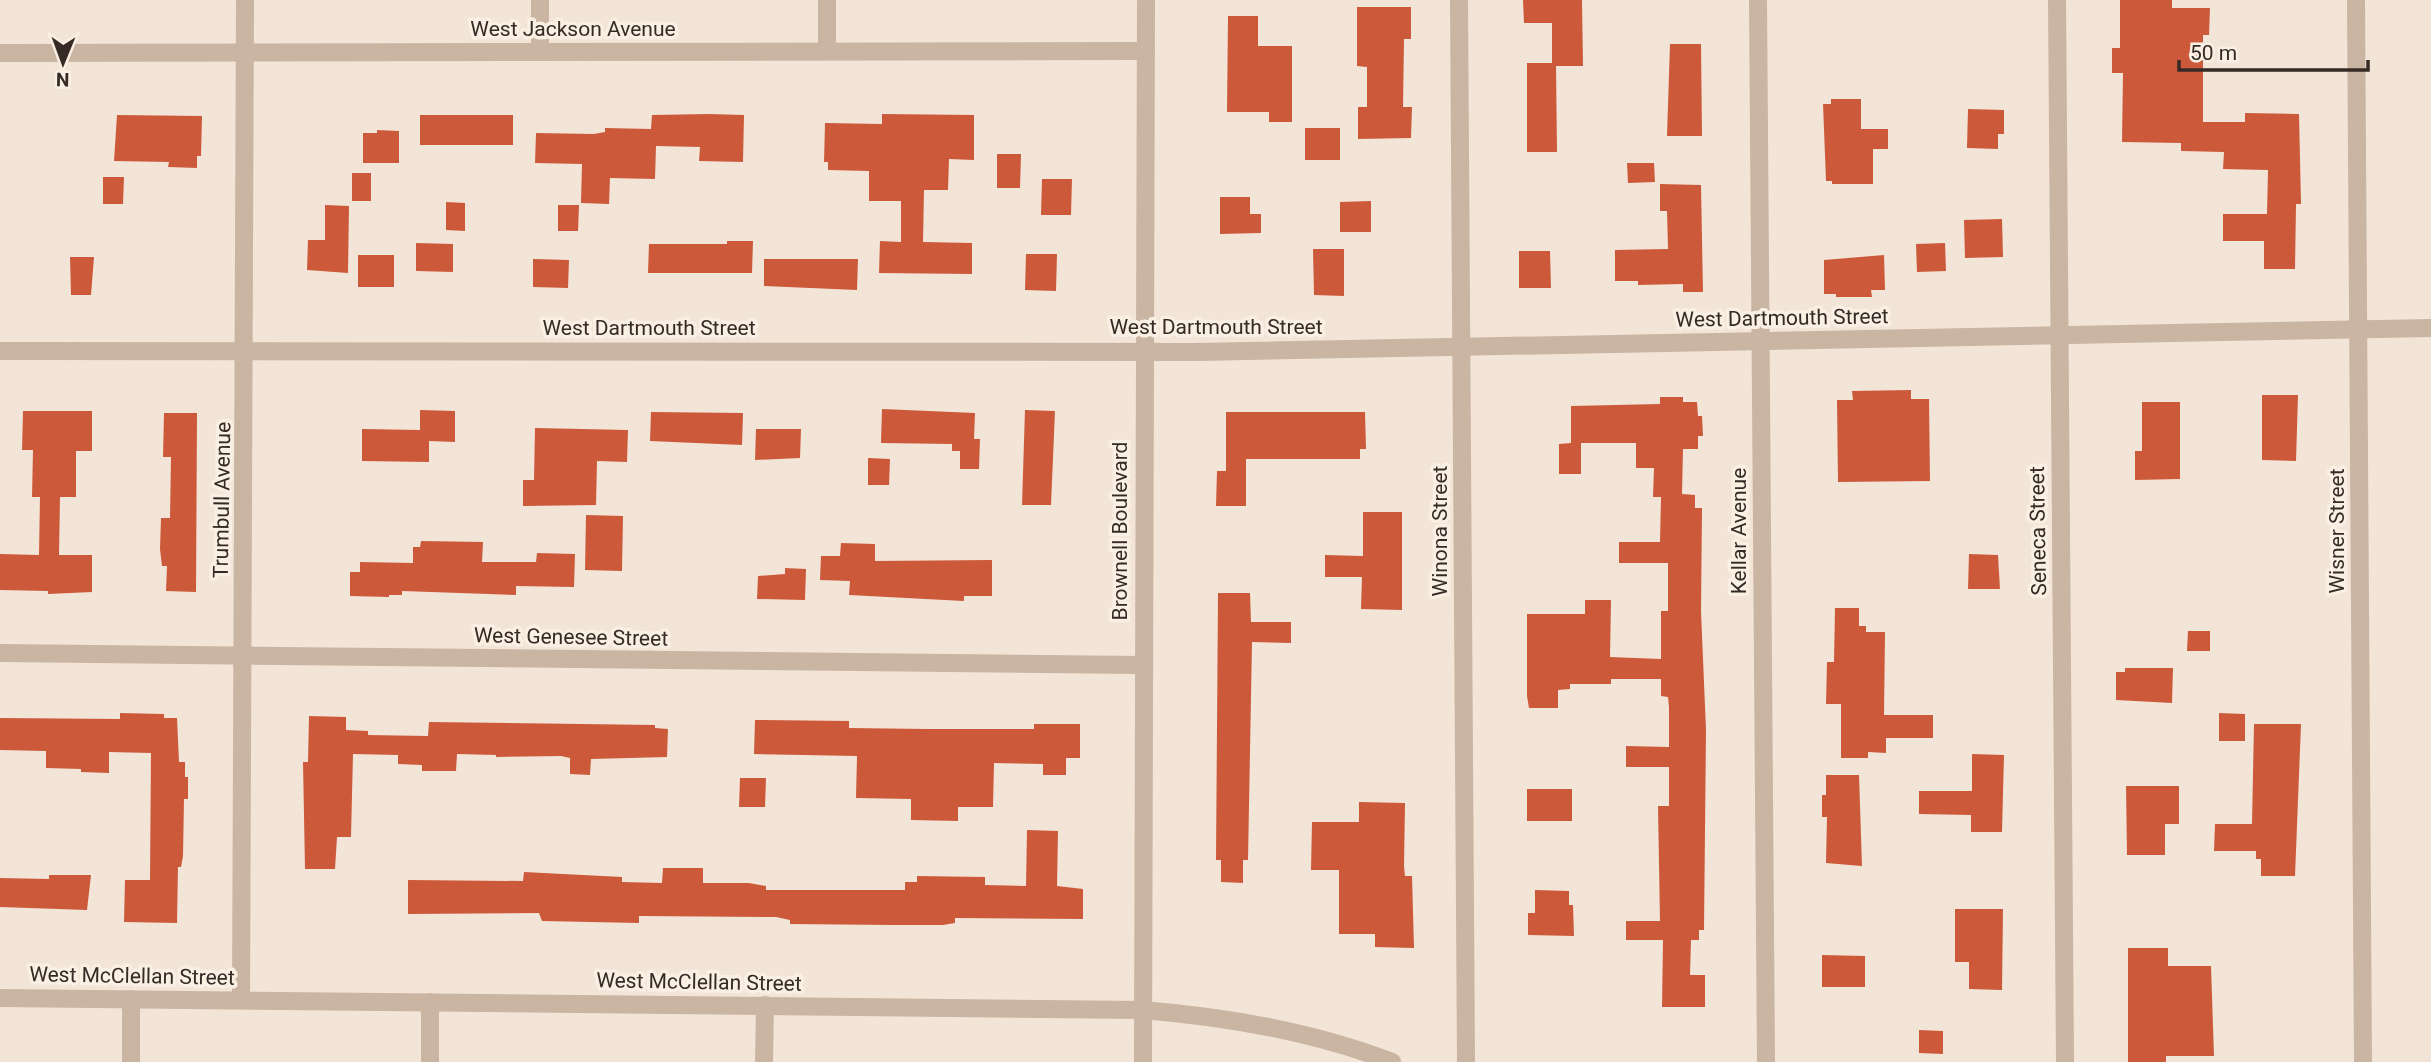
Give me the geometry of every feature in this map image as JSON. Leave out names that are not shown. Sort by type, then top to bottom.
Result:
[{"type":"street","name":"Trumbull Avenue","points":[[241,1000],[246,351],[245,0]]},
{"type":"street","points":[[540,0],[540,52]]},
{"type":"street","points":[[827,0],[827,51]]},
{"type":"street","name":"Brownell Boulevard","points":[[1143,1062],[1142,665],[1146,0]]},
{"type":"street","name":"Winona Street","points":[[1459,0],[1466,1062]]},
{"type":"street","name":"Kellar Avenue","points":[[1758,0],[1766,1062]]},
{"type":"street","name":"Seneca Street","points":[[2057,0],[2065,1062]]},
{"type":"street","name":"Wisner Street","points":[[2356,0],[2363,1062]]},
{"type":"street","name":"West Jackson Avenue","points":[[0,53],[1146,51]]},
{"type":"street","name":"West Dartmouth Street","points":[[0,352],[1143,351],[1462,348],[2431,328]]},
{"type":"street","name":"West Genesee Street","points":[[0,653],[1142,665]]},
{"type":"street","name":"West McClellan Street","points":[[0,998],[1142,1010],[1251,1023],[1310,1036],[1392,1062]]},
{"type":"street","points":[[131,999],[131,1062]]},
{"type":"street","points":[[430,1002],[430,1062]]},
{"type":"street","points":[[764,1062],[765,1005]]},
{"type":"building","points":[[1523,0],[1582,0],[1583,66],[1556,66],[1557,152],[1527,152],[1527,63],[1552,63],[1552,23],[1524,23]]},
{"type":"building","points":[[2120,0],[2172,0],[2172,8],[2210,8],[2209,35],[2203,35],[2203,122],[2245,122],[2245,113],[2299,114],[2301,204],[2296,204],[2295,269],[2264,269],[2264,241],[2223,241],[2223,214],[2267,214],[2268,170],[2223,169],[2224,152],[2181,151],[2181,143],[2122,142],[2123,73],[2112,73],[2112,48],[2120,48]]},
{"type":"building","points":[[1357,7],[1411,7],[1411,39],[1404,39],[1403,107],[1412,107],[1411,138],[1358,139],[1358,107],[1367,107],[1367,67],[1357,66]]},
{"type":"building","points":[[1228,16],[1258,16],[1258,46],[1292,46],[1292,122],[1269,122],[1269,112],[1227,112]]},
{"type":"building","points":[[1670,44],[1701,44],[1702,136],[1667,136]]},
{"type":"building","points":[[1831,99],[1861,99],[1861,129],[1888,129],[1888,149],[1873,149],[1873,184],[1832,184],[1832,181],[1826,181],[1823,104],[1831,104]]},
{"type":"building","points":[[1968,109],[2004,110],[2004,134],[1998,134],[1998,149],[1967,148]]},
{"type":"building","points":[[882,114],[974,115],[974,160],[949,159],[948,190],[924,190],[923,242],[972,243],[972,274],[879,273],[880,241],[901,242],[901,201],[869,201],[869,171],[828,170],[828,162],[824,162],[825,123],[882,124]]},
{"type":"building","points":[[117,115],[202,116],[201,156],[197,156],[197,168],[168,167],[169,162],[114,161]]},
{"type":"building","points":[[420,115],[513,115],[513,145],[420,145]]},
{"type":"building","points":[[652,115],[744,115],[743,162],[699,161],[700,147],[656,146],[655,179],[610,178],[609,204],[581,203],[582,164],[535,163],[536,133],[594,134],[605,132],[605,128],[651,129]]},
{"type":"building","points":[[1305,128],[1340,128],[1340,160],[1305,160]]},
{"type":"building","points":[[377,130],[399,131],[399,163],[363,163],[363,133],[377,133]]},
{"type":"building","points":[[997,154],[1021,154],[1020,188],[997,188]]},
{"type":"building","points":[[1627,163],[1654,163],[1655,182],[1628,183]]},
{"type":"building","points":[[352,173],[371,173],[371,201],[352,201]]},
{"type":"building","points":[[103,177],[124,177],[123,204],[103,204]]},
{"type":"building","points":[[1042,179],[1072,179],[1071,215],[1041,215]]},
{"type":"building","points":[[1660,184],[1701,185],[1703,292],[1683,292],[1683,284],[1638,285],[1638,281],[1615,281],[1615,250],[1668,249],[1667,211],[1660,211]]},
{"type":"building","points":[[1220,197],[1250,197],[1250,214],[1261,214],[1261,233],[1220,234]]},
{"type":"building","points":[[1371,201],[1371,232],[1340,232],[1340,202]]},
{"type":"building","points":[[446,202],[465,203],[465,231],[446,230]]},
{"type":"building","points":[[325,205],[349,206],[348,273],[307,270],[308,240],[325,240]]},
{"type":"building","points":[[558,205],[579,205],[578,231],[558,231]]},
{"type":"building","points":[[2002,219],[2003,257],[1965,258],[1964,220]]},
{"type":"building","points":[[727,241],[753,241],[752,273],[648,273],[649,244],[727,244]]},
{"type":"building","points":[[416,243],[453,244],[453,272],[416,271]]},
{"type":"building","points":[[1945,243],[1946,271],[1917,272],[1916,244]]},
{"type":"building","points":[[1313,249],[1344,249],[1344,296],[1314,295]]},
{"type":"building","points":[[1519,251],[1550,251],[1551,288],[1519,288]]},
{"type":"building","points":[[1026,254],[1057,254],[1056,291],[1025,290]]},
{"type":"building","points":[[358,255],[394,255],[394,287],[358,287]]},
{"type":"building","points":[[1884,255],[1885,290],[1871,290],[1872,297],[1836,297],[1836,294],[1824,294],[1824,260]]},
{"type":"building","points":[[70,257],[94,257],[91,295],[71,295]]},
{"type":"building","points":[[533,259],[569,260],[568,288],[533,287]]},
{"type":"building","points":[[764,259],[858,259],[857,290],[764,286]]},
{"type":"building","points":[[1911,390],[1911,399],[1929,399],[1930,481],[1838,482],[1837,400],[1853,400],[1852,391]]},
{"type":"building","points":[[2262,395],[2298,395],[2296,461],[2262,460]]},
{"type":"building","points":[[1660,397],[1683,397],[1683,402],[1697,402],[1698,416],[1702,416],[1703,436],[1698,436],[1698,449],[1683,449],[1682,494],[1695,495],[1695,508],[1702,508],[1701,611],[1706,730],[1704,930],[1699,930],[1699,940],[1691,940],[1690,975],[1705,975],[1705,1007],[1662,1007],[1663,940],[1626,940],[1626,921],[1660,921],[1658,806],[1669,806],[1669,767],[1626,767],[1626,746],[1669,747],[1668,697],[1661,696],[1661,679],[1611,679],[1611,684],[1570,684],[1570,689],[1558,690],[1558,708],[1529,708],[1527,696],[1527,614],[1585,614],[1585,600],[1611,600],[1610,657],[1661,659],[1661,611],[1668,611],[1668,563],[1619,563],[1619,542],[1660,542],[1661,497],[1653,497],[1654,468],[1636,468],[1636,443],[1581,443],[1581,474],[1559,474],[1559,444],[1571,443],[1571,406],[1660,404]]},
{"type":"building","points":[[2142,402],[2180,402],[2180,479],[2135,480],[2135,451],[2142,451]]},
{"type":"building","points":[[882,409],[975,413],[974,439],[980,439],[979,469],[960,469],[960,451],[952,451],[952,444],[881,443]]},
{"type":"building","points":[[420,410],[455,411],[455,442],[429,441],[429,462],[362,461],[362,429],[420,430]]},
{"type":"building","points":[[1025,410],[1055,411],[1051,505],[1022,505]]},
{"type":"building","points":[[23,411],[92,411],[92,451],[76,451],[76,497],[60,497],[59,555],[92,555],[92,592],[48,594],[48,591],[0,590],[0,554],[39,555],[40,497],[32,497],[33,450],[22,450]]},
{"type":"building","points":[[651,412],[743,413],[742,445],[650,441]]},
{"type":"building","points":[[1226,412],[1365,412],[1366,449],[1360,449],[1360,459],[1246,459],[1246,506],[1216,506],[1217,471],[1226,471]]},
{"type":"building","points":[[164,413],[197,413],[196,592],[166,591],[167,566],[162,566],[160,549],[161,518],[170,518],[171,457],[163,457]]},
{"type":"building","points":[[535,428],[628,430],[627,462],[597,461],[596,505],[523,506],[523,480],[534,480]]},
{"type":"building","points":[[756,429],[801,429],[800,458],[755,460]]},
{"type":"building","points":[[868,458],[890,459],[889,485],[868,485]]},
{"type":"building","points":[[1363,512],[1402,512],[1402,610],[1361,609],[1362,577],[1325,577],[1325,555],[1363,556]]},
{"type":"building","points":[[586,515],[623,516],[622,571],[585,570]]},
{"type":"building","points":[[421,541],[483,542],[482,562],[536,562],[537,553],[575,554],[574,587],[516,586],[516,595],[402,591],[402,595],[389,597],[350,596],[350,572],[360,572],[360,562],[413,563],[413,547],[420,547]]},
{"type":"building","points":[[841,543],[875,544],[875,561],[992,560],[992,596],[964,596],[964,601],[849,595],[850,581],[820,580],[821,556],[840,556]]},
{"type":"building","points":[[1969,554],[1998,555],[2000,589],[1968,589]]},
{"type":"building","points":[[785,568],[806,569],[805,600],[757,599],[758,576],[785,574]]},
{"type":"building","points":[[1218,593],[1250,593],[1251,622],[1291,622],[1291,643],[1252,642],[1248,860],[1243,860],[1243,883],[1221,882],[1221,860],[1216,860]]},
{"type":"building","points":[[1835,608],[1859,608],[1859,626],[1866,626],[1866,632],[1885,632],[1884,715],[1933,715],[1933,738],[1886,738],[1886,753],[1868,752],[1868,758],[1841,758],[1841,704],[1826,704],[1827,662],[1834,662]]},
{"type":"building","points":[[2188,631],[2210,631],[2210,651],[2187,651]]},
{"type":"building","points":[[2125,668],[2173,668],[2172,703],[2116,700],[2116,672],[2125,672]]},
{"type":"building","points":[[120,713],[164,714],[164,718],[177,718],[179,762],[185,762],[188,799],[184,799],[183,856],[181,867],[178,867],[177,923],[124,922],[125,880],[150,880],[151,753],[109,752],[109,773],[46,768],[46,751],[0,750],[0,718],[120,719]]},
{"type":"building","points":[[2219,713],[2245,714],[2245,741],[2219,741]]},
{"type":"building","points":[[309,716],[346,717],[346,730],[368,731],[368,735],[428,736],[429,722],[655,725],[655,728],[668,729],[667,757],[591,759],[590,775],[570,774],[570,758],[561,756],[496,757],[457,754],[456,771],[422,771],[422,765],[398,764],[398,755],[353,754],[351,837],[337,837],[335,869],[305,869],[303,762],[308,762]]},
{"type":"building","points":[[755,720],[849,721],[849,728],[927,729],[1034,729],[1034,724],[1080,724],[1080,758],[1066,758],[1066,775],[1043,775],[1043,764],[994,763],[993,807],[958,807],[958,821],[911,820],[911,799],[856,798],[857,756],[754,754]]},
{"type":"building","points":[[2254,724],[2301,724],[2295,876],[2261,876],[2261,859],[2256,859],[2256,851],[2214,851],[2215,824],[2252,824]]},
{"type":"building","points":[[1972,754],[2004,755],[2002,832],[1971,832],[1971,815],[1919,814],[1919,791],[1972,791]]},
{"type":"building","points":[[1826,775],[1859,775],[1862,866],[1826,863],[1827,817],[1822,817],[1822,795],[1826,795]]},
{"type":"building","points":[[740,778],[766,778],[765,807],[739,807]]},
{"type":"building","points":[[2126,786],[2179,786],[2179,824],[2165,824],[2165,855],[2127,855]]},
{"type":"building","points":[[1527,789],[1572,789],[1572,821],[1527,821]]},
{"type":"building","points":[[1359,802],[1405,803],[1404,866],[1405,876],[1412,876],[1414,948],[1375,947],[1375,934],[1339,934],[1339,870],[1311,870],[1312,822],[1359,822]]},
{"type":"building","points":[[1027,830],[1058,831],[1057,886],[1083,889],[1083,919],[955,918],[955,923],[943,925],[892,925],[790,924],[790,920],[776,917],[639,916],[639,923],[542,921],[539,913],[408,914],[408,880],[523,881],[524,872],[622,877],[622,882],[662,883],[663,868],[703,868],[703,883],[749,883],[766,886],[766,890],[905,890],[905,882],[917,882],[917,876],[985,877],[985,885],[1026,886]]},
{"type":"building","points":[[49,875],[91,875],[87,910],[0,907],[0,878],[49,879]]},
{"type":"building","points":[[1535,890],[1569,891],[1569,905],[1573,905],[1574,936],[1528,935],[1528,913],[1535,913]]},
{"type":"building","points":[[1955,909],[2003,909],[2002,990],[1969,989],[1969,962],[1955,962]]},
{"type":"building","points":[[2128,948],[2168,948],[2168,966],[2211,966],[2214,1056],[2166,1056],[2166,1062],[2128,1062]]},
{"type":"building","points":[[1822,955],[1865,956],[1865,987],[1822,987]]},
{"type":"building","points":[[1919,1030],[1943,1031],[1943,1054],[1919,1053]]}]
